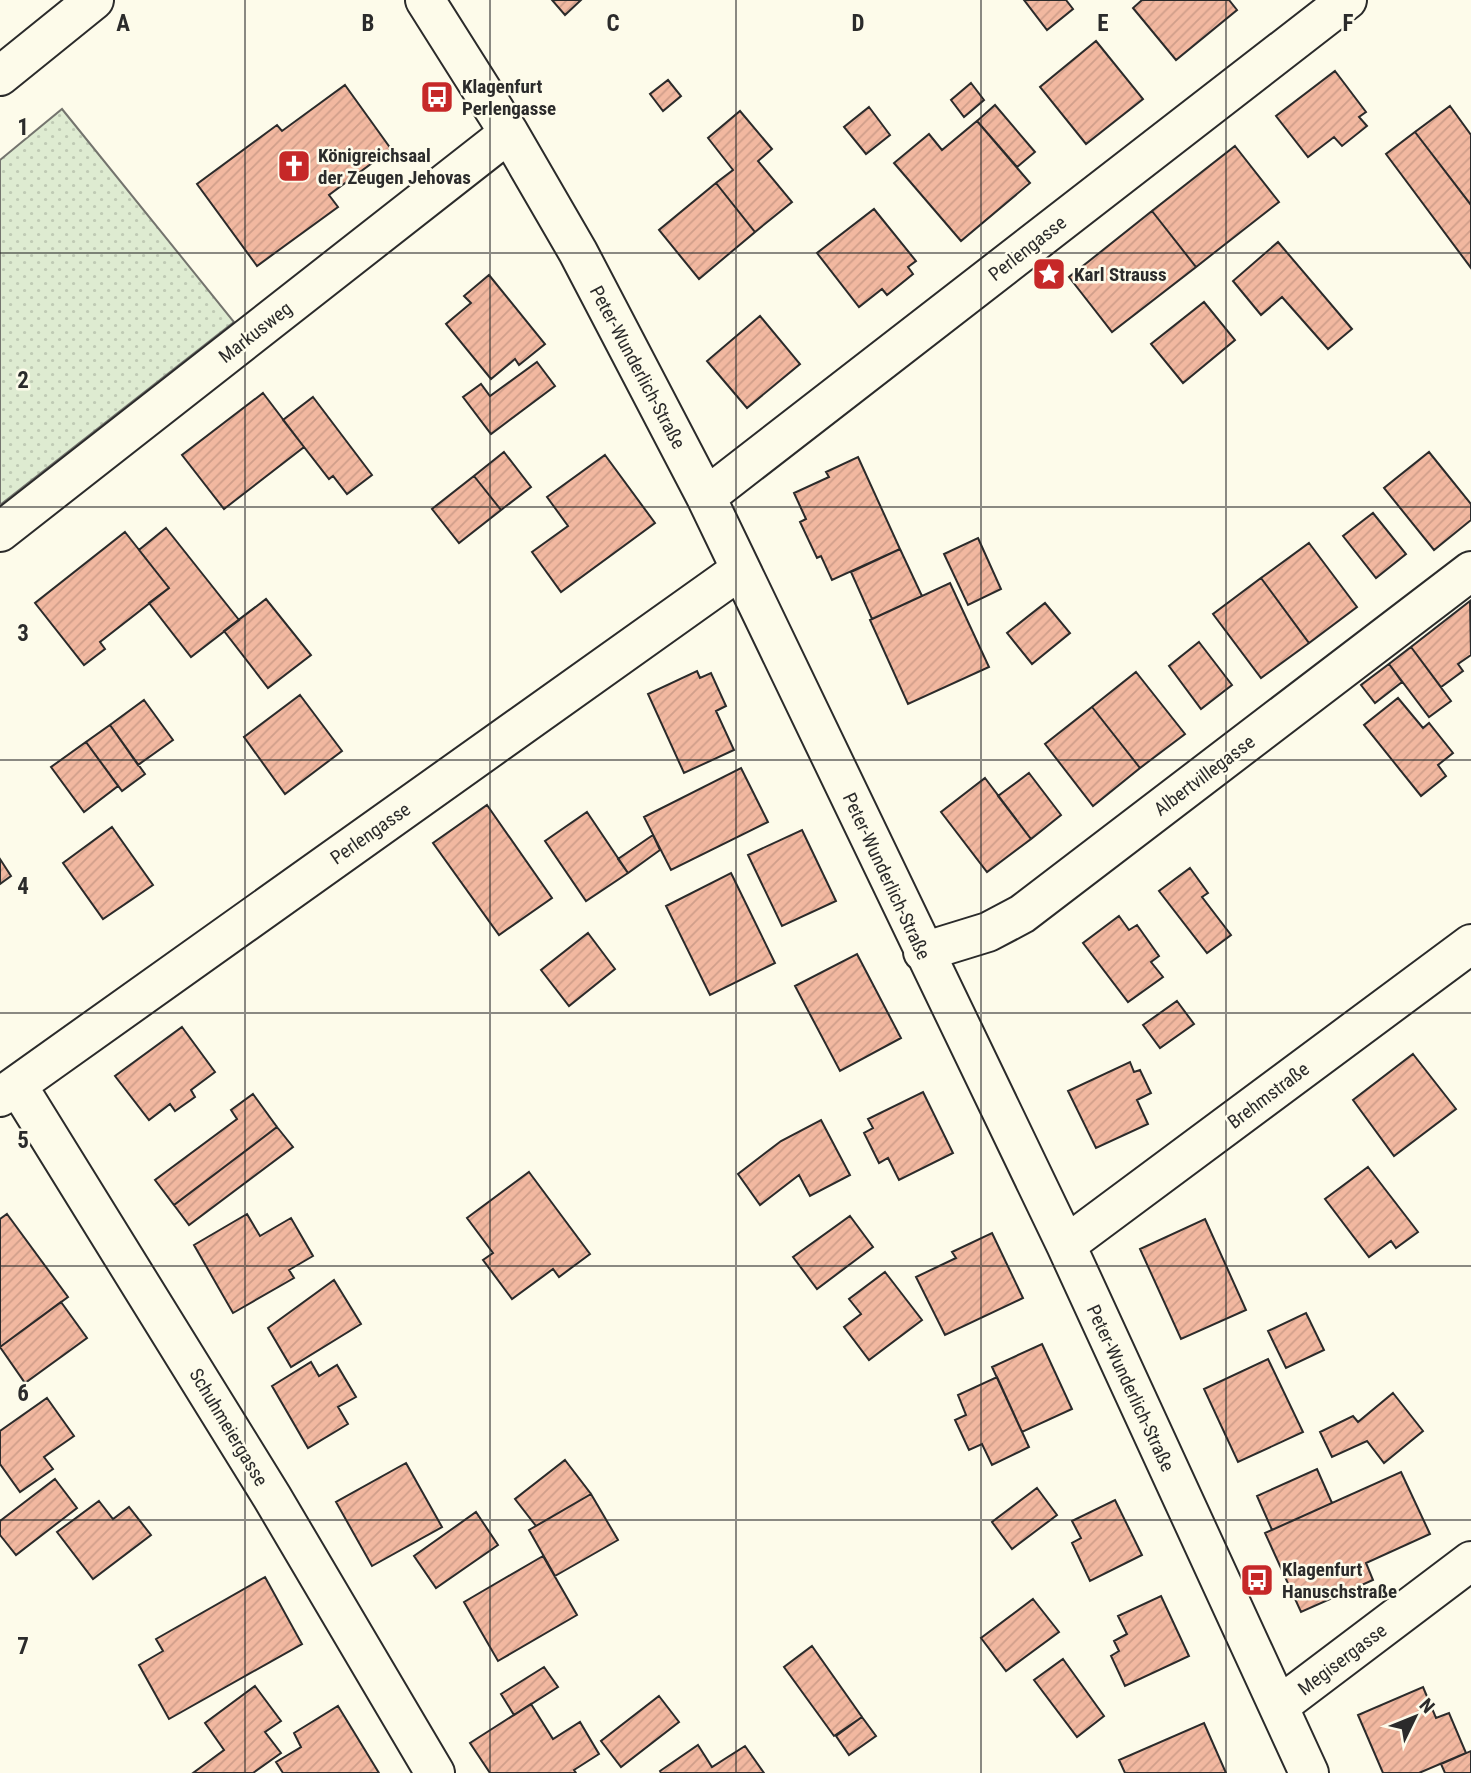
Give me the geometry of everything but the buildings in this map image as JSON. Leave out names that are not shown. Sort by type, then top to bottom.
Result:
[{"type":"street","points":[[0,76],[94,0]]},
{"type":"street","name":"Peter-Wunderlich-Straße","points":[[425,0],[509,133],[578,252],[706,497],[1066,1245],[1309,1773]]},
{"type":"street","name":"Perlengasse","points":[[706,497],[1347,0]]},
{"type":"street","name":"Markusweg","points":[[0,532],[509,133]]},
{"type":"street","name":"Perlengasse","points":[[9,1091],[740,569]]},
{"type":"street","name":"Albertvillegasse","points":[[923,952],[988,932],[1022,914],[1471,571]]},
{"type":"street","name":"Brehmstraße","points":[[1066,1245],[1471,944]]},
{"type":"street","name":"Schuhmeiergasse","points":[[9,1091],[272,1497],[435,1773]]},
{"type":"street","name":"Megisergasse","points":[[1279,1706],[1471,1561]]},
{"type":"green space","points":[[62,109],[234,322],[0,505],[0,160]]},
{"type":"place","name":"Klagenfurt Perlengasse","points":[[437,97]]},
{"type":"place","name":"Königreichsaal der Zeugen Jehovas","points":[[294,166]]},
{"type":"place","name":"Karl Strauss","points":[[1049,274]]},
{"type":"place","name":"Klagenfurt Hanuschstraße","points":[[1257,1580]]}]
